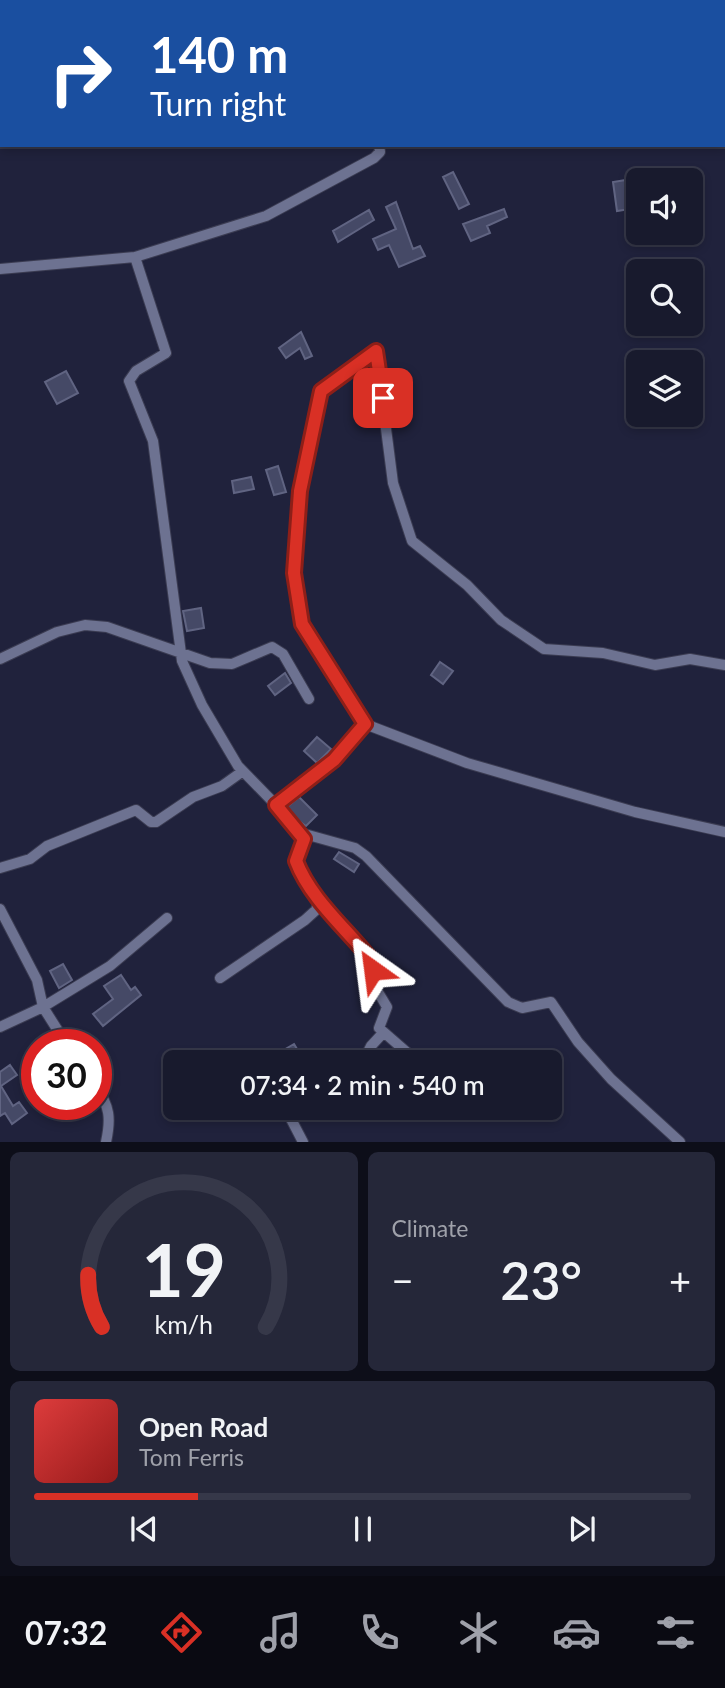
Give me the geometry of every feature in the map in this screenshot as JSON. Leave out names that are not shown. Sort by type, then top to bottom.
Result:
[{"type":"street","points":[[0,269],[135,257],[266,216],[374,158],[380,152],[379,147]]},
{"type":"street","points":[[135,257],[166,353],[136,371],[129,382],[153,440],[182,661],[202,705],[243,772],[300,833],[355,848],[366,856],[508,1002],[522,1008],[551,1002],[578,1042],[611,1079],[680,1142]]},
{"type":"street","points":[[725,665],[690,659],[655,665],[603,653],[544,649],[501,620],[467,585],[412,541],[393,483],[376,351],[321,391],[300,491],[294,573],[302,624],[365,724],[467,763],[635,812],[725,832]]},
{"type":"street","points":[[0,659],[57,632],[85,625],[107,627],[180,650],[210,663],[232,664],[272,647],[284,654],[309,699]]},
{"type":"street","points":[[276,805],[334,760],[365,724]]},
{"type":"street","points":[[0,868],[30,859],[47,846],[136,810],[151,822],[156,822],[194,797],[222,786],[243,772]]},
{"type":"street","points":[[300,833],[304,846],[296,861],[319,900],[372,961],[375,987],[387,1007],[379,1023],[383,1033],[404,1050]]},
{"type":"street","points":[[220,978],[305,920],[316,910],[319,900]]},
{"type":"street","points":[[0,909],[37,980],[43,1007],[57,1029]]},
{"type":"street","points":[[0,1027],[43,1007],[110,966],[167,918]]},
{"type":"street","points":[[369,1050],[383,1033]]},
{"type":"street","points":[[106,1142],[110,1120]]},
{"type":"street","points":[[292,1120],[303,1142]]},
{"type":"building","points":[[453,172],[469,204],[459,209],[443,177]]},
{"type":"building","points":[[626,180],[626,210],[617,211],[613,182]]},
{"type":"building","points":[[396,202],[413,249],[420,246],[425,256],[399,267],[389,245],[378,250],[373,239],[396,229],[386,207]]},
{"type":"building","points":[[504,209],[507,217],[487,226],[490,233],[471,241],[463,224]]},
{"type":"building","points":[[369,210],[374,220],[338,242],[333,231]]},
{"type":"building","points":[[301,332],[312,356],[305,359],[300,348],[286,358],[279,348]]},
{"type":"building","points":[[66,371],[78,393],[57,404],[45,382]]},
{"type":"building","points":[[278,466],[286,492],[274,495],[266,470]]},
{"type":"building","points":[[251,477],[254,489],[234,493],[232,481]]},
{"type":"building","points":[[201,608],[204,628],[187,631],[183,611]]},
{"type":"building","points":[[440,662],[453,671],[443,684],[431,675]]},
{"type":"building","points":[[285,673],[291,683],[275,695],[268,686]]},
{"type":"building","points":[[317,737],[331,749],[317,763],[304,751]]},
{"type":"building","points":[[299,797],[317,815],[306,826],[296,819],[287,807]]},
{"type":"building","points":[[339,852],[359,864],[354,872],[334,859]]},
{"type":"building","points":[[63,964],[72,980],[59,988],[50,971]]},
{"type":"building","points":[[121,975],[131,990],[135,987],[141,995],[103,1026],[93,1014],[113,999],[104,986]]},
{"type":"building","points":[[294,1044],[298,1050],[284,1050]]},
{"type":"building","points":[[10,1065],[17,1075],[1,1086],[13,1106],[19,1102],[21,1105],[21,1117],[12,1124],[5,1113],[0,1116],[0,1072]]},
{"type":"route","points":[[373,970],[372,961],[307,884],[296,861],[304,846],[304,839],[276,805],[334,760],[365,724],[302,624],[294,573],[300,491],[321,391],[376,351],[383,398]]}]
